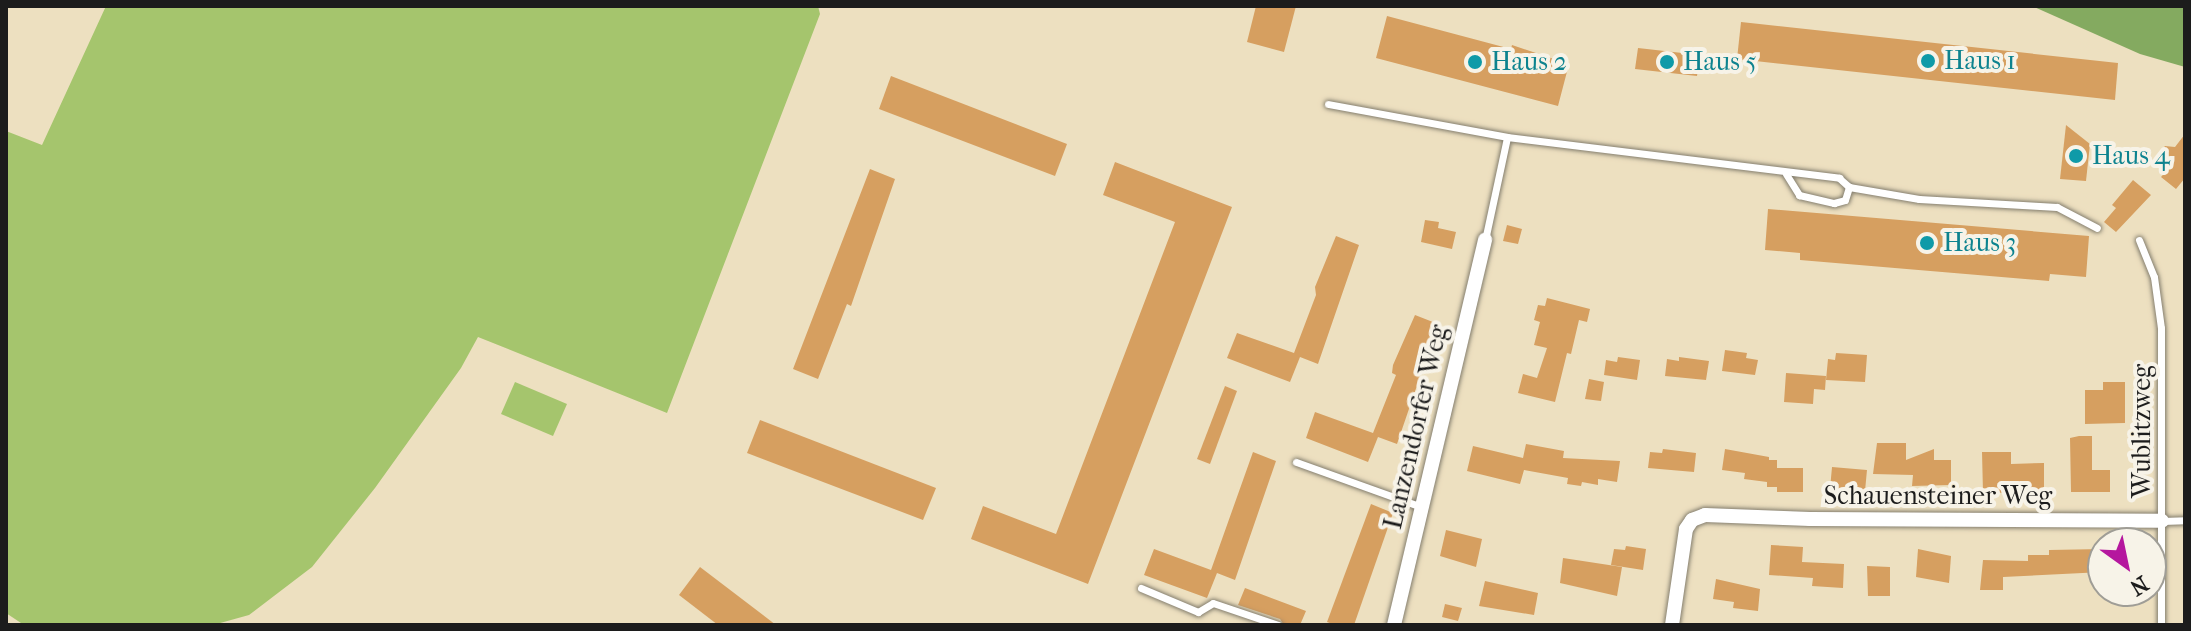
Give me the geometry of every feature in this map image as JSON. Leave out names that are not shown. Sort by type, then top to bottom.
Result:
[{"type":"street","name":"Lanzendorfer Weg","points":[[1394,625],[1485,240]]},
{"type":"street","name":"Schauensteiner Weg","points":[[1672,625],[1686,529],[1692,520],[1705,515],[1810,519],[2162,521]]},
{"type":"lane","points":[[1328,104],[1507,137],[1786,174],[1839,178],[1849,187],[1919,199],[2057,207],[2097,228]]},
{"type":"lane","points":[[1485,240],[1507,137]]},
{"type":"lane","points":[[1786,174],[1799,195],[1834,203],[1845,200],[1849,187]]},
{"type":"lane","name":"Wublitzweg","points":[[2139,240],[2154,277],[2161,328],[2161,625]]},
{"type":"lane","points":[[1296,462],[1422,507]]},
{"type":"lane","name":"Schauensteiner Weg","points":[[2162,521],[2185,520]]},
{"type":"lane","points":[[1141,588],[1198,612],[1213,603],[1278,625]]},
{"type":"green space","points":[[106,6],[818,6],[820,14],[667,413],[478,337],[461,368],[375,488],[312,567],[249,615],[213,625],[24,625],[6,613],[6,131],[42,145]]},
{"type":"green space","points":[[2032,6],[2185,6],[2185,67],[2140,54]]},
{"type":"green space","points":[[515,382],[567,404],[553,436],[501,414]]},
{"type":"building","points":[[1256,6],[1296,6],[1284,52],[1247,42]]},
{"type":"building","name":"Haus 2","points":[[1387,16],[1511,49],[1512,45],[1569,64],[1558,106],[1376,58]]},
{"type":"building","name":"Haus 1","points":[[1741,22],[2118,63],[2115,100],[1737,59]]},
{"type":"building","name":"Haus 5","points":[[1638,48],[1700,55],[1697,76],[1635,69]]},
{"type":"building","points":[[891,76],[1067,144],[1055,176],[879,109]]},
{"type":"building","name":"Haus 4","points":[[2066,125],[2090,144],[2086,181],[2060,179]]},
{"type":"building","points":[[2185,134],[2185,178],[2176,189],[2161,177],[2172,165],[2158,155],[2165,146],[2175,147]]},
{"type":"building","points":[[1115,162],[1232,207],[1088,584],[971,539],[983,506],[1056,534],[1175,222],[1103,195]]},
{"type":"building","points":[[870,169],[895,179],[851,306],[847,304],[818,379],[793,369]]},
{"type":"building","points":[[2133,180],[2151,195],[2116,232],[2104,222],[2116,208],[2112,205]]},
{"type":"building","name":"Haus 3","points":[[1768,209],[2089,236],[2086,277],[2050,274],[2049,281],[1800,260],[1800,253],[1765,250]]},
{"type":"building","points":[[1425,220],[1439,222],[1438,228],[1456,232],[1452,249],[1421,242]]},
{"type":"building","points":[[1507,225],[1522,229],[1518,244],[1503,241]]},
{"type":"building","points":[[1336,236],[1359,245],[1318,364],[1300,357],[1290,382],[1227,358],[1237,333],[1294,353],[1316,295],[1315,287]]},
{"type":"building","points":[[1547,298],[1590,309],[1587,322],[1579,320],[1555,402],[1518,393],[1523,374],[1537,378],[1547,348],[1534,345],[1540,322],[1534,320],[1538,305],[1545,306]]},
{"type":"building","points":[[1415,315],[1438,324],[1397,444],[1378,437],[1368,462],[1306,438],[1315,412],[1373,433],[1396,375],[1392,373],[1393,365]]},
{"type":"building","points":[[1725,350],[1747,353],[1746,358],[1758,360],[1755,375],[1722,371]]},
{"type":"building","points":[[1836,353],[1867,355],[1865,382],[1826,380],[1828,359],[1835,360]]},
{"type":"building","points":[[1618,357],[1640,360],[1637,380],[1604,375],[1606,360],[1617,362]]},
{"type":"building","points":[[1679,357],[1709,361],[1706,380],[1665,376],[1667,359],[1679,361]]},
{"type":"building","points":[[1786,373],[1826,376],[1825,390],[1814,389],[1813,404],[1784,402]]},
{"type":"building","points":[[1589,379],[1604,382],[1601,401],[1585,399]]},
{"type":"building","points":[[2103,382],[2125,382],[2125,423],[2085,424],[2085,390],[2103,390]]},
{"type":"building","points":[[1225,386],[1237,391],[1210,464],[1197,459]]},
{"type":"building","points":[[760,420],[936,488],[923,520],[747,453]]},
{"type":"building","points":[[2092,436],[2092,470],[2110,470],[2110,492],[2071,492],[2070,438]]},
{"type":"building","points":[[1877,443],[1906,443],[1906,460],[1934,449],[1934,460],[1951,460],[1951,485],[1912,486],[1913,475],[1873,474]]},
{"type":"building","points":[[1526,444],[1564,451],[1563,458],[1620,461],[1617,482],[1598,479],[1598,485],[1582,482],[1581,486],[1567,484],[1568,478],[1524,470],[1520,484],[1467,471],[1473,446],[1523,458]]},
{"type":"building","points":[[1663,449],[1696,453],[1694,472],[1648,468],[1650,452],[1662,453]]},
{"type":"building","points":[[1725,449],[1769,457],[1769,460],[1777,460],[1777,468],[1803,468],[1803,492],[1777,492],[1777,487],[1767,487],[1767,482],[1744,479],[1745,473],[1722,470]]},
{"type":"building","points":[[1253,452],[1276,461],[1235,580],[1217,573],[1207,598],[1144,575],[1154,549],[1211,570]]},
{"type":"building","points":[[1982,452],[2011,452],[2011,464],[2044,463],[2044,492],[1983,493]]},
{"type":"building","points":[[1832,467],[1867,470],[1865,491],[1830,489]]},
{"type":"building","points":[[1371,504],[1393,513],[1354,625],[1335,625],[1327,622]]},
{"type":"building","points":[[1446,530],[1482,539],[1476,567],[1440,556]]},
{"type":"building","points":[[1771,545],[1803,547],[1802,562],[1844,564],[1843,588],[1812,586],[1813,578],[1769,575]]},
{"type":"building","points":[[1626,546],[1646,549],[1643,570],[1611,565],[1614,549],[1625,550]]},
{"type":"building","points":[[1918,549],[1951,556],[1949,583],[1916,577]]},
{"type":"building","points":[[2087,549],[2087,573],[2003,577],[2003,590],[1980,590],[1983,560],[2028,561],[2028,555],[2049,555],[2049,550]]},
{"type":"building","points":[[1563,558],[1622,567],[1617,596],[1560,583]]},
{"type":"building","points":[[1867,566],[1890,567],[1890,596],[1868,596]]},
{"type":"building","points":[[700,567],[776,625],[718,625],[679,595]]},
{"type":"building","points":[[1716,579],[1760,589],[1758,611],[1733,608],[1734,602],[1713,599]]},
{"type":"building","points":[[1485,581],[1538,593],[1534,615],[1479,606]]},
{"type":"building","points":[[1245,588],[1306,611],[1300,625],[1284,625],[1280,619],[1238,605]]},
{"type":"building","points":[[1445,604],[1462,608],[1458,621],[1442,617]]},
{"type":"place","name":"Haus 1","points":[[1928,61]]},
{"type":"place","name":"Haus 2","points":[[1475,62]]},
{"type":"place","name":"Haus 5","points":[[1667,62]]},
{"type":"place","name":"Haus 4","points":[[2076,156]]},
{"type":"place","name":"Haus 3","points":[[1927,243]]}]
